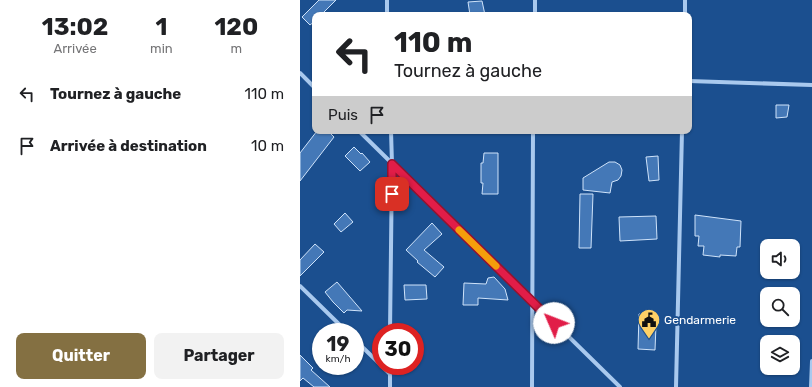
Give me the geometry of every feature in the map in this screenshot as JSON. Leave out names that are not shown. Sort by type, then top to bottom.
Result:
[{"type":"street","points":[[386,0],[387,12]]},
{"type":"street","points":[[535,0],[535,12]]},
{"type":"street","points":[[685,0],[685,12]]},
{"type":"street","points":[[300,73],[312,85]]},
{"type":"street","points":[[692,81],[812,84]]},
{"type":"street","points":[[362,134],[620,387]]},
{"type":"street","points":[[390,323],[391,134]]},
{"type":"street","points":[[532,387],[533,134]]},
{"type":"street","points":[[676,387],[682,134]]},
{"type":"street","points":[[300,286],[338,323]]},
{"type":"street","points":[[364,349],[372,357]]},
{"type":"street","points":[[812,361],[812,387]]},
{"type":"street","points":[[390,375],[390,387]]},
{"type":"building","points":[[319,0],[336,0],[324,12],[312,12],[312,23],[310,25],[302,17]]},
{"type":"building","points":[[482,1],[484,12],[470,12],[468,2]]},
{"type":"building","points":[[776,105],[789,105],[787,117],[776,118]]},
{"type":"building","points":[[315,134],[331,134],[334,137],[300,181],[300,153]]},
{"type":"building","points":[[354,147],[370,162],[360,171],[345,156]]},
{"type":"building","points":[[484,153],[498,153],[498,194],[482,194],[483,183],[481,183],[481,163],[483,163]]},
{"type":"building","points":[[658,156],[659,180],[649,181],[646,157]]},
{"type":"building","points":[[609,162],[615,162],[620,165],[622,170],[621,176],[618,180],[612,182],[610,193],[583,190],[583,178]]},
{"type":"building","points":[[580,194],[593,194],[591,248],[579,248]]},
{"type":"building","points":[[345,213],[353,222],[341,232],[334,224]]},
{"type":"building","points":[[695,215],[741,221],[740,247],[737,247],[736,256],[720,255],[720,257],[703,255],[704,246],[698,246],[699,236],[695,236]]},
{"type":"building","points":[[656,216],[657,239],[620,241],[619,217]]},
{"type":"building","points":[[432,223],[442,234],[424,250],[444,267],[435,277],[417,262],[418,261],[406,250]]},
{"type":"building","points":[[315,244],[324,252],[300,276],[300,260]]},
{"type":"building","points":[[494,277],[505,289],[508,300],[478,298],[478,305],[463,305],[464,283],[486,284],[488,278]]},
{"type":"building","points":[[337,282],[362,311],[347,310],[344,313],[333,302],[325,292]]},
{"type":"building","points":[[404,285],[426,285],[427,299],[405,300]]},
{"type":"building","points":[[639,314],[653,314],[653,325],[656,325],[655,350],[638,349]]},
{"type":"building","points":[[300,355],[312,367],[312,375],[317,375],[330,387],[314,387],[303,378],[300,381]]},
{"type":"slow traffic","points":[[459,230],[496,266]]},
{"type":"place","name":"Gendarmerie","points":[[649,340]]},
{"type":"route","points":[[392,194],[392,164],[554,323]]}]
